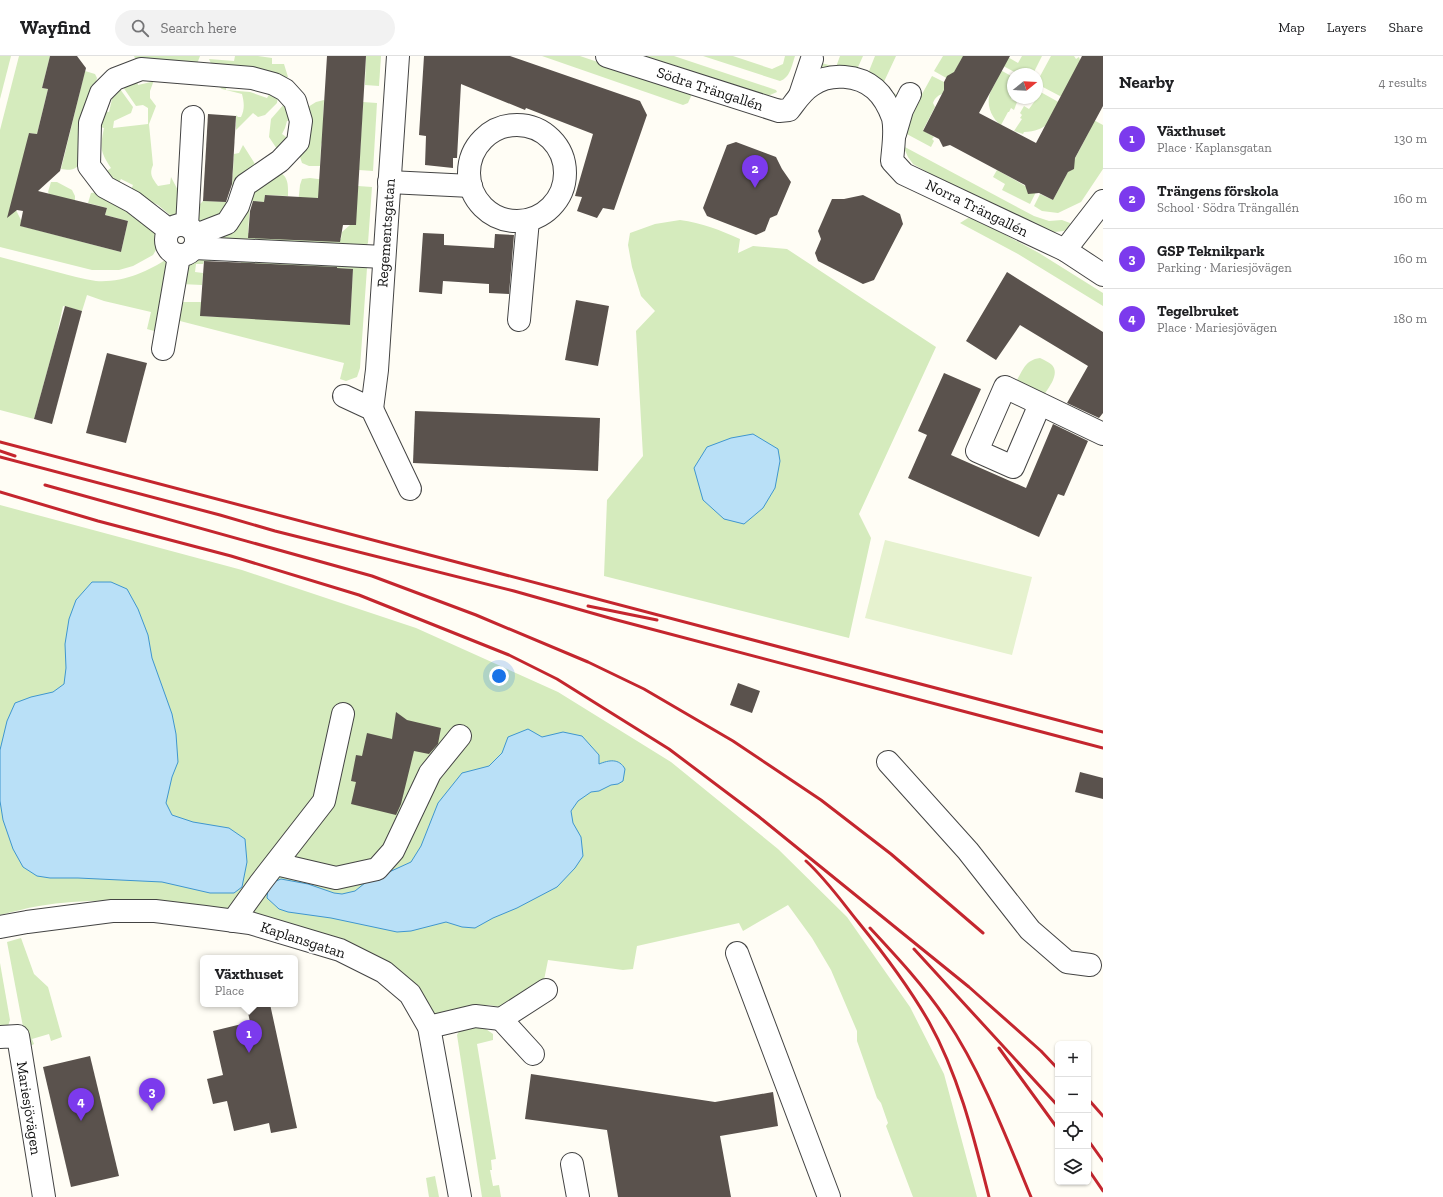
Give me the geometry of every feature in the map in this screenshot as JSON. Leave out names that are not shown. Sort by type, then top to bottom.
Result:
[{"type":"street","name":"Regementsgatan","points":[[372,409],[377,370],[398,56]]},
{"type":"street","name":"Södra Trängallén","points":[[608,56],[779,111],[795,102]]},
{"type":"street","points":[[795,102],[812,58]]},
{"type":"street","points":[[185,239],[227,223],[238,206],[245,185],[280,161],[298,142],[301,121],[295,101],[285,90],[274,84],[252,78],[141,68],[115,78],[101,93],[90,123],[89,166],[105,187],[133,202],[185,239],[384,257]]},
{"type":"street","points":[[795,102],[812,84],[827,78],[844,77],[860,80],[875,89],[887,103],[893,120],[894,137]]},
{"type":"street","points":[[894,137],[902,110],[910,94]]},
{"type":"street","points":[[163,349],[185,239],[193,117]]},
{"type":"street","points":[[516,124],[531,126],[544,133],[555,142],[562,155],[566,170],[564,184],[559,198],[549,209],[539,216],[528,220],[516,221],[504,219],[493,214],[479,202],[471,186],[469,172],[472,157],[478,144],[489,134],[502,127],[516,124]]},
{"type":"street","name":"Norra Trängallén","points":[[894,137],[892,161],[904,174],[1065,250],[1103,275]]},
{"type":"street","points":[[390,182],[471,186]]},
{"type":"street","points":[[1065,250],[1103,201]]},
{"type":"street","points":[[519,320],[528,220]]},
{"type":"street","points":[[344,396],[372,409],[410,488]]},
{"type":"street","points":[[1040,404],[1103,434]]},
{"type":"street","points":[[233,921],[261,882],[324,801],[344,714]]},
{"type":"street","points":[[276,864],[336,878],[377,869],[393,851],[430,773],[460,736]]},
{"type":"street","points":[[888,762],[968,851],[1030,930],[1067,962],[1090,965]]},
{"type":"street","name":"Kaplansgatan","points":[[0,927],[112,911],[155,911],[250,923],[340,950],[384,972],[410,994],[429,1027],[460,1197]]},
{"type":"street","points":[[737,953],[829,1197]]},
{"type":"street","points":[[429,1027],[475,1016],[501,1019],[546,990]]},
{"type":"street","points":[[501,1019],[533,1054]]},
{"type":"street","name":"Mariesjövägen","points":[[0,1038],[18,1036],[44,1197]]},
{"type":"street","points":[[572,1164],[578,1197]]},
{"type":"green space","points":[[0,56],[11,56],[0,99]]},
{"type":"green space","points":[[19,56],[50,56],[42,88],[48,89],[37,134],[29,133],[16,210],[21,220],[21,226],[121,252],[128,221],[105,215],[107,208],[88,203],[91,193],[99,192],[160,235],[153,255],[133,266],[119,270],[92,270],[0,247],[0,130]]},
{"type":"green space","points":[[134,56],[200,56],[197,64],[137,62]]},
{"type":"green space","points":[[235,56],[258,56],[272,58],[272,64],[284,64],[288,77],[281,80],[213,68],[209,59],[234,61]]},
{"type":"green space","points":[[366,56],[381,56],[379,86],[365,85]]},
{"type":"green space","points":[[542,56],[580,56],[692,94],[688,103],[683,105]]},
{"type":"green space","points":[[639,56],[674,56],[776,90],[777,92],[770,95],[760,96]]},
{"type":"green space","points":[[703,56],[733,56],[772,69],[783,64],[785,56],[795,56],[788,74],[780,81]]},
{"type":"green space","points":[[840,56],[863,56],[854,76],[819,74],[818,62],[836,67]]},
{"type":"green space","points":[[875,56],[896,56],[882,86],[897,95],[893,107],[865,81]]},
{"type":"green space","points":[[943,56],[975,56],[1007,74],[1007,104],[1016,104],[1014,110],[1011,108],[1001,125],[998,123],[993,117],[989,105],[990,95],[997,79],[961,60],[951,78],[948,79],[934,71]]},
{"type":"green space","points":[[985,56],[1006,56],[1018,63],[1022,56],[1042,56],[1036,68],[1007,68]]},
{"type":"green space","points":[[1051,56],[1074,56],[1076,59],[1079,57],[1079,106],[1043,87],[1043,71]]},
{"type":"green space","points":[[85,71],[95,74],[97,78],[79,142],[79,165],[71,170],[61,169]]},
{"type":"green space","points":[[150,75],[200,79],[183,84],[154,80],[150,91],[150,98],[156,106],[149,124],[153,165],[151,173],[158,186],[170,184],[171,177],[182,198],[177,221],[158,205],[130,192],[133,185],[121,179],[118,184],[104,173],[111,168],[102,149],[104,128],[97,126],[101,110],[109,112],[112,99],[107,96],[120,89],[133,107],[131,113],[114,121],[113,128],[148,124],[148,108],[143,105],[136,106],[123,87],[136,78],[138,85],[151,82]]},
{"type":"green space","points":[[932,76],[946,83],[947,85],[942,94],[937,96],[933,103],[935,107],[923,130],[934,137],[932,139],[934,141],[931,147],[903,132],[905,125]]},
{"type":"green space","points":[[227,83],[226,90],[222,89],[215,84]]},
{"type":"green space","points":[[226,90],[250,92],[267,98],[270,93],[278,96],[277,103],[265,115],[258,117],[253,113],[236,130],[236,115],[241,117],[244,108],[242,94]]},
{"type":"green space","points":[[1043,93],[1062,104],[1051,120],[1038,130],[1024,132],[1023,134],[1014,131],[1022,119],[1020,118],[1022,115],[1020,113],[1024,106],[1029,109],[1033,104],[1043,104]]},
{"type":"green space","points":[[324,100],[323,121],[330,122],[321,145],[320,166],[309,166],[302,163],[300,157],[308,107],[316,102]]},
{"type":"green space","points":[[363,102],[377,103],[373,171],[359,170]]},
{"type":"green space","points":[[285,103],[293,119],[287,121],[282,134],[289,139],[279,152],[269,137],[271,119]]},
{"type":"green space","points":[[1067,106],[1103,125],[1103,169],[1081,202],[1058,213],[1042,211],[1034,206],[1040,194],[1053,200],[1090,130]]},
{"type":"green space","points":[[243,145],[257,167],[226,214],[198,228],[197,207],[203,201],[231,202],[234,154],[239,153]]},
{"type":"green space","points":[[903,146],[1034,216],[1049,221],[1062,220],[1070,223],[1071,226],[1064,231],[1045,233],[955,188],[913,164]]},
{"type":"green space","points":[[997,170],[1036,192],[1030,204],[1002,190],[1005,184],[993,177]]},
{"type":"green space","points":[[281,173],[287,180],[288,196],[265,195],[264,202],[250,201],[248,233],[341,239],[342,232],[350,225],[358,186],[372,187],[368,243],[364,249],[203,239],[249,193]]},
{"type":"green space","points":[[310,178],[326,180],[325,199],[298,204],[302,179]]},
{"type":"green space","points":[[51,182],[57,182],[72,190],[75,200],[54,202],[48,192]]},
{"type":"green space","points":[[968,218],[978,220],[1039,253],[1103,293],[1103,306],[1018,254],[960,223]]},
{"type":"green space","points":[[680,220],[711,227],[740,239],[738,253],[753,246],[787,249],[936,347],[859,514],[871,538],[849,638],[604,576],[607,500],[643,456],[636,331],[655,311],[641,296],[632,267],[628,245],[630,233],[655,224]]},
{"type":"green space","points":[[212,253],[211,261],[204,261],[203,264],[196,264],[195,272],[203,273],[202,285],[181,284],[186,268],[193,258],[198,255]]},
{"type":"green space","points":[[241,254],[366,264],[367,268],[360,368],[357,377],[346,381],[340,379],[344,363],[180,321],[176,337],[178,302],[201,302],[201,316],[350,324],[353,269],[241,263]]},
{"type":"green space","points":[[0,257],[96,281],[115,280],[134,276],[152,268],[168,258],[158,330],[154,331],[147,329],[151,312],[104,301],[87,295],[82,311],[63,306],[56,339],[34,419],[0,410]]},
{"type":"green space","points":[[1040,358],[1052,365],[1055,372],[1053,380],[1044,395],[1016,382],[1028,363]]},
{"type":"green space","points":[[0,505],[242,570],[416,628],[558,692],[671,762],[778,849],[847,917],[910,1007],[944,1074],[977,1197],[913,1197],[886,1126],[888,1123],[881,1103],[877,1098],[857,1041],[857,1031],[831,970],[812,938],[788,905],[743,931],[739,923],[637,946],[633,969],[623,970],[548,960],[544,980],[502,1007],[488,1005],[454,1013],[447,1012],[433,1014],[412,983],[143,902],[104,901],[52,904],[0,915]]},
{"type":"green space","points":[[885,540],[1032,577],[1012,655],[865,618]]},
{"type":"green space","points":[[21,938],[34,974],[48,987],[62,1037],[51,1041],[49,1034],[32,1039],[34,1044],[30,1046],[24,1032],[7,942]]},
{"type":"green space","points":[[0,963],[10,1020],[8,1026],[0,1027]]},
{"type":"green space","points":[[480,1025],[493,1034],[493,1040],[477,1044],[496,1159],[491,1160],[492,1170],[490,1170],[493,1186],[499,1185],[501,1197],[482,1197],[457,1035],[460,1029]]},
{"type":"green space","points":[[435,1176],[439,1197],[429,1197],[426,1178]]},
{"type":"water","points":[[753,434],[778,449],[780,461],[775,488],[763,508],[744,524],[724,519],[703,500],[694,468],[707,447],[731,438]]},
{"type":"water","points":[[92,582],[111,582],[127,589],[138,609],[148,635],[152,658],[172,714],[176,734],[178,762],[172,777],[166,803],[172,815],[193,822],[229,828],[245,839],[247,862],[242,887],[234,893],[210,893],[162,882],[50,878],[37,876],[23,867],[13,849],[3,820],[0,801],[0,750],[7,721],[15,703],[31,697],[53,692],[64,684],[66,668],[65,644],[69,619],[76,600]]},
{"type":"water","points":[[528,729],[542,737],[563,732],[582,736],[599,755],[599,764],[614,761],[623,765],[625,769],[623,781],[599,791],[591,792],[578,801],[571,811],[573,823],[581,837],[583,856],[575,868],[557,887],[475,928],[462,927],[446,922],[411,931],[397,932],[331,918],[288,912],[279,909],[267,898],[268,888],[271,883],[281,879],[308,884],[334,893],[342,894],[355,891],[365,883],[411,862],[421,846],[438,803],[462,773],[489,766],[502,753],[508,737]]},
{"type":"building","points":[[50,56],[77,56],[86,68],[60,171],[38,191],[107,208],[105,215],[128,221],[121,252],[20,226],[23,211],[17,210],[7,218],[29,133],[37,134],[48,89],[42,88]]},
{"type":"building","points":[[327,56],[366,56],[356,225],[343,225],[340,242],[248,238],[250,211],[253,201],[264,202],[265,195],[318,198]]},
{"type":"building","points":[[424,56],[510,56],[640,101],[647,115],[614,210],[603,208],[597,218],[577,211],[582,197],[575,196],[593,134],[526,108],[525,110],[461,84],[457,158],[453,158],[453,168],[425,165],[426,136],[419,135]]},
{"type":"building","points":[[963,56],[1010,56],[979,113],[1036,143],[1082,56],[1103,56],[1103,106],[1075,158],[1074,169],[1068,172],[1053,200],[1039,193],[1028,194],[1025,185],[950,145],[943,147],[939,139],[923,131],[944,90],[944,82],[947,76],[954,72]]},
{"type":"building","points":[[208,114],[236,116],[232,184],[226,202],[203,201]]},
{"type":"building","points":[[736,142],[776,157],[791,182],[777,215],[770,218],[765,231],[756,235],[707,216],[703,208],[727,145]]},
{"type":"building","points":[[863,195],[900,214],[903,224],[874,280],[863,284],[818,261],[815,253],[821,239],[818,231],[832,199],[844,199]]},
{"type":"building","points":[[423,233],[444,234],[444,245],[494,248],[495,234],[514,235],[509,294],[489,293],[489,284],[443,281],[442,294],[419,292]]},
{"type":"building","points":[[204,261],[353,269],[350,325],[200,316]]},
{"type":"building","points":[[1007,272],[1103,332],[1103,413],[1099,418],[1067,403],[1088,366],[1020,325],[996,360],[966,341]]},
{"type":"building","points":[[576,300],[609,306],[598,366],[565,360]]},
{"type":"building","points":[[65,306],[82,311],[52,424],[34,419]]},
{"type":"building","points":[[107,353],[147,363],[126,443],[86,433]]},
{"type":"building","points":[[944,373],[981,389],[951,455],[1026,488],[1053,424],[1088,441],[1064,496],[1058,494],[1039,537],[908,478],[927,435],[918,431]]},
{"type":"building","points":[[415,411],[600,418],[598,471],[413,463]]},
{"type":"building","points":[[738,683],[760,691],[752,713],[730,705]]},
{"type":"building","points":[[396,712],[407,720],[441,728],[438,744],[429,754],[414,751],[401,804],[396,815],[351,804],[356,782],[351,781],[356,755],[362,756],[367,733],[392,739]]},
{"type":"building","points":[[1080,772],[1103,778],[1103,799],[1075,792]]},
{"type":"building","points":[[271,1007],[297,1128],[271,1133],[269,1123],[234,1131],[227,1101],[213,1104],[207,1079],[223,1075],[213,1031],[250,1022],[247,1008]]},
{"type":"building","points":[[90,1056],[119,1176],[71,1187],[43,1067]]},
{"type":"building","points":[[531,1074],[715,1102],[773,1092],[778,1126],[720,1136],[731,1197],[618,1197],[607,1130],[525,1119]]},
{"type":"railway","points":[[0,442],[1103,732]]},
{"type":"railway","points":[[0,451],[15,456]]},
{"type":"railway","points":[[0,457],[275,531],[514,591],[613,619],[1103,748]]},
{"type":"railway","points":[[45,485],[372,576],[476,615],[588,662],[644,689],[733,741],[821,800],[891,854],[983,933]]},
{"type":"railway","points":[[0,492],[98,521],[231,556],[359,595],[509,655],[557,679],[669,749],[758,816],[969,987],[1041,1051],[1055,1066]]},
{"type":"railway","points":[[588,606],[657,620]]},
{"type":"railway","points":[[806,861],[827,883],[878,947],[905,984],[929,1022],[949,1064],[965,1108],[989,1197]]},
{"type":"railway","points":[[870,928],[919,983],[938,1007],[959,1039],[993,1106],[1031,1197]]},
{"type":"railway","points":[[914,949],[1055,1103]]},
{"type":"railway","points":[[999,1048],[1055,1125]]},
{"type":"railway","points":[[1091,1102],[1103,1116]]},
{"type":"railway","points":[[1091,1144],[1103,1161]]},
{"type":"railway","points":[[1091,1173],[1103,1191]]},
{"type":"place","name":"Trängens förskola","points":[[755,188]]},
{"type":"place","name":"Växthuset","points":[[249,1053]]},
{"type":"place","name":"GSP Teknikpark","points":[[152,1111]]},
{"type":"place","name":"Tegelbruket","points":[[81,1121]]}]
